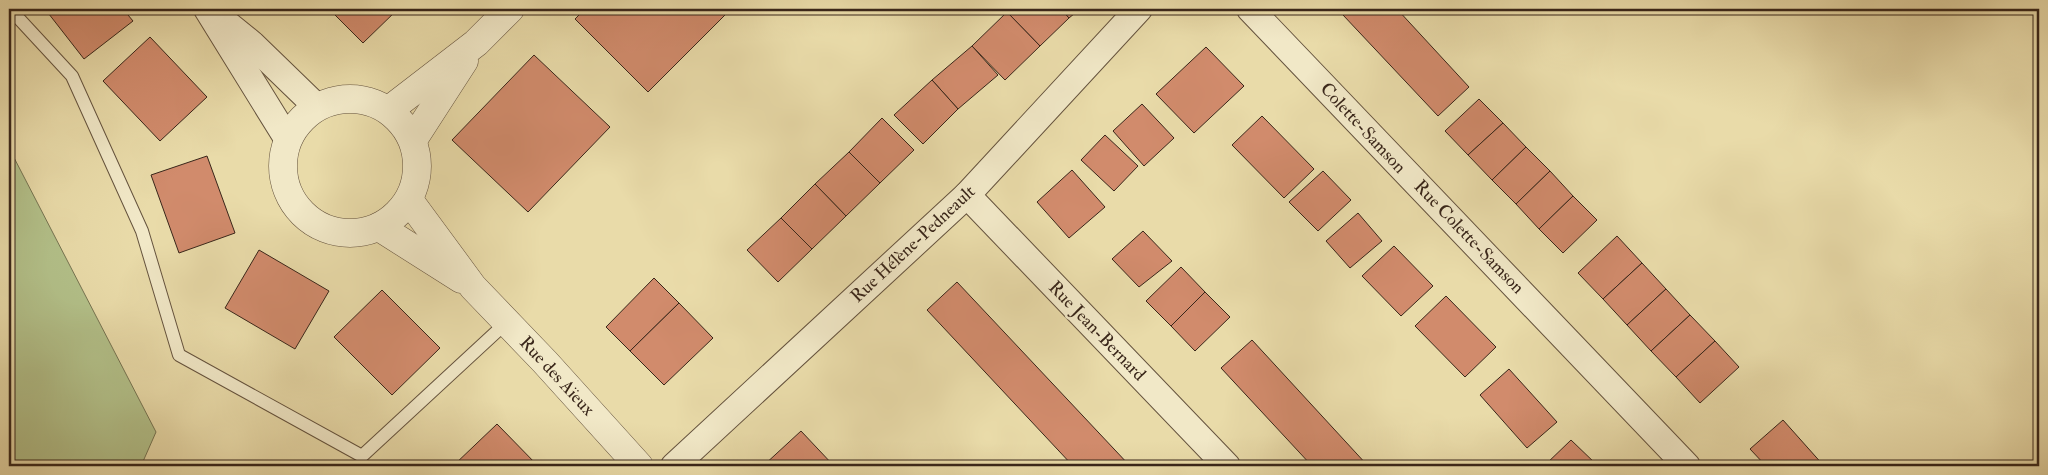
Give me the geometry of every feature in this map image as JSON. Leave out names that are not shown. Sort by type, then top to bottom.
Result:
[{"type":"street","points":[[208,9],[252,44],[317,107]]},
{"type":"street","points":[[208,9],[288,140]]},
{"type":"street","points":[[389,110],[476,43],[510,9]]},
{"type":"street","name":"Rue Hélène-Pedneault","points":[[674,466],[967,195],[1139,9]]},
{"type":"street","name":"Colette-Samson","points":[[1250,9],[1682,466]]},
{"type":"street","name":"Rue Colette-Samson","points":[[1250,9],[1687,466]]},
{"type":"street","points":[[413,140],[476,43]]},
{"type":"street","points":[[354,99],[372,102],[389,110],[413,140],[418,160],[416,181],[409,200],[379,227],[353,233],[326,229],[304,215],[288,193],[282,166],[288,140],[317,107],[335,100],[354,99]]},
{"type":"street","name":"Rue Jean-Bernard","points":[[967,195],[1227,466]]},
{"type":"street","name":"Rue des Aïeux","points":[[409,200],[473,287],[640,466]]},
{"type":"street","name":"Rue des Aïeux","points":[[379,227],[473,287]]},
{"type":"lane","points":[[10,9],[72,76],[142,230],[179,355],[362,456],[507,322]]},
{"type":"green space","points":[[9,148],[156,432],[141,466],[9,466]]},
{"type":"building","points":[[45,9],[123,9],[133,21],[84,59]]},
{"type":"building","points":[[329,9],[398,9],[363,43]]},
{"type":"building","points":[[585,9],[731,9],[648,92],[575,19]]},
{"type":"building","points":[[1010,9],[1061,9],[1069,18],[1040,46],[1007,12]]},
{"type":"building","points":[[1061,9],[1080,9],[1069,18]]},
{"type":"building","points":[[1350,9],[1397,9],[1469,87],[1438,116],[1343,15]]},
{"type":"building","points":[[1007,12],[1040,46],[1005,80],[972,46]]},
{"type":"building","points":[[150,37],[207,97],[160,141],[103,81]]},
{"type":"building","points":[[972,46],[998,75],[958,109],[932,80]]},
{"type":"building","points":[[1206,47],[1244,86],[1194,133],[1156,94]]},
{"type":"building","points":[[534,55],[610,127],[528,212],[452,140]]},
{"type":"building","points":[[932,80],[958,109],[923,144],[894,115]]},
{"type":"building","points":[[1479,99],[1503,123],[1468,155],[1445,131]]},
{"type":"building","points":[[1142,104],[1174,138],[1144,166],[1113,131]]},
{"type":"building","points":[[1262,116],[1314,169],[1284,198],[1232,145]]},
{"type":"building","points":[[882,118],[914,150],[880,183],[849,152]]},
{"type":"building","points":[[1503,123],[1526,147],[1492,180],[1468,155]]},
{"type":"building","points":[[1105,135],[1138,166],[1114,191],[1081,160]]},
{"type":"building","points":[[1526,147],[1550,171],[1516,204],[1492,180]]},
{"type":"building","points":[[849,152],[880,183],[846,216],[815,184]]},
{"type":"building","points":[[207,156],[235,233],[179,253],[151,175]]},
{"type":"building","points":[[1072,170],[1105,207],[1069,238],[1037,202]]},
{"type":"building","points":[[1323,171],[1351,200],[1318,231],[1289,202]]},
{"type":"building","points":[[1550,171],[1573,196],[1539,229],[1516,204]]},
{"type":"building","points":[[815,184],[846,216],[812,249],[781,218]]},
{"type":"building","points":[[1573,196],[1597,220],[1563,253],[1539,229]]},
{"type":"building","points":[[1358,213],[1382,241],[1350,268],[1326,241]]},
{"type":"building","points":[[781,218],[812,249],[778,282],[747,250]]},
{"type":"building","points":[[1143,231],[1172,261],[1139,287],[1112,259]]},
{"type":"building","points":[[1617,236],[1642,263],[1603,299],[1578,273]]},
{"type":"building","points":[[1394,246],[1433,286],[1401,316],[1362,276]]},
{"type":"building","points":[[259,250],[329,291],[295,349],[225,308]]},
{"type":"building","points":[[1642,263],[1666,289],[1627,325],[1603,299]]},
{"type":"building","points":[[1181,267],[1205,292],[1171,326],[1146,301]]},
{"type":"building","points":[[654,278],[679,303],[630,351],[606,327]]},
{"type":"building","points":[[957,282],[1130,466],[1073,466],[927,310]]},
{"type":"building","points":[[1666,289],[1690,315],[1651,351],[1627,325]]},
{"type":"building","points":[[382,290],[440,348],[392,395],[334,337]]},
{"type":"building","points":[[1205,292],[1230,317],[1195,351],[1171,326]]},
{"type":"building","points":[[1446,296],[1496,347],[1465,377],[1415,326]]},
{"type":"building","points":[[679,303],[713,338],[664,385],[630,351]]},
{"type":"building","points":[[1690,315],[1715,341],[1676,377],[1651,351]]},
{"type":"building","points":[[1252,340],[1368,466],[1312,466],[1221,368]]},
{"type":"building","points":[[1715,341],[1739,367],[1700,403],[1676,377]]},
{"type":"building","points":[[1509,369],[1557,422],[1527,448],[1480,395]]},
{"type":"building","points":[[1783,420],[1824,466],[1766,466],[1750,449]]},
{"type":"building","points":[[497,424],[538,466],[453,466]]},
{"type":"building","points":[[801,431],[834,466],[763,466]]},
{"type":"building","points":[[1571,440],[1597,465],[1544,466]]}]
